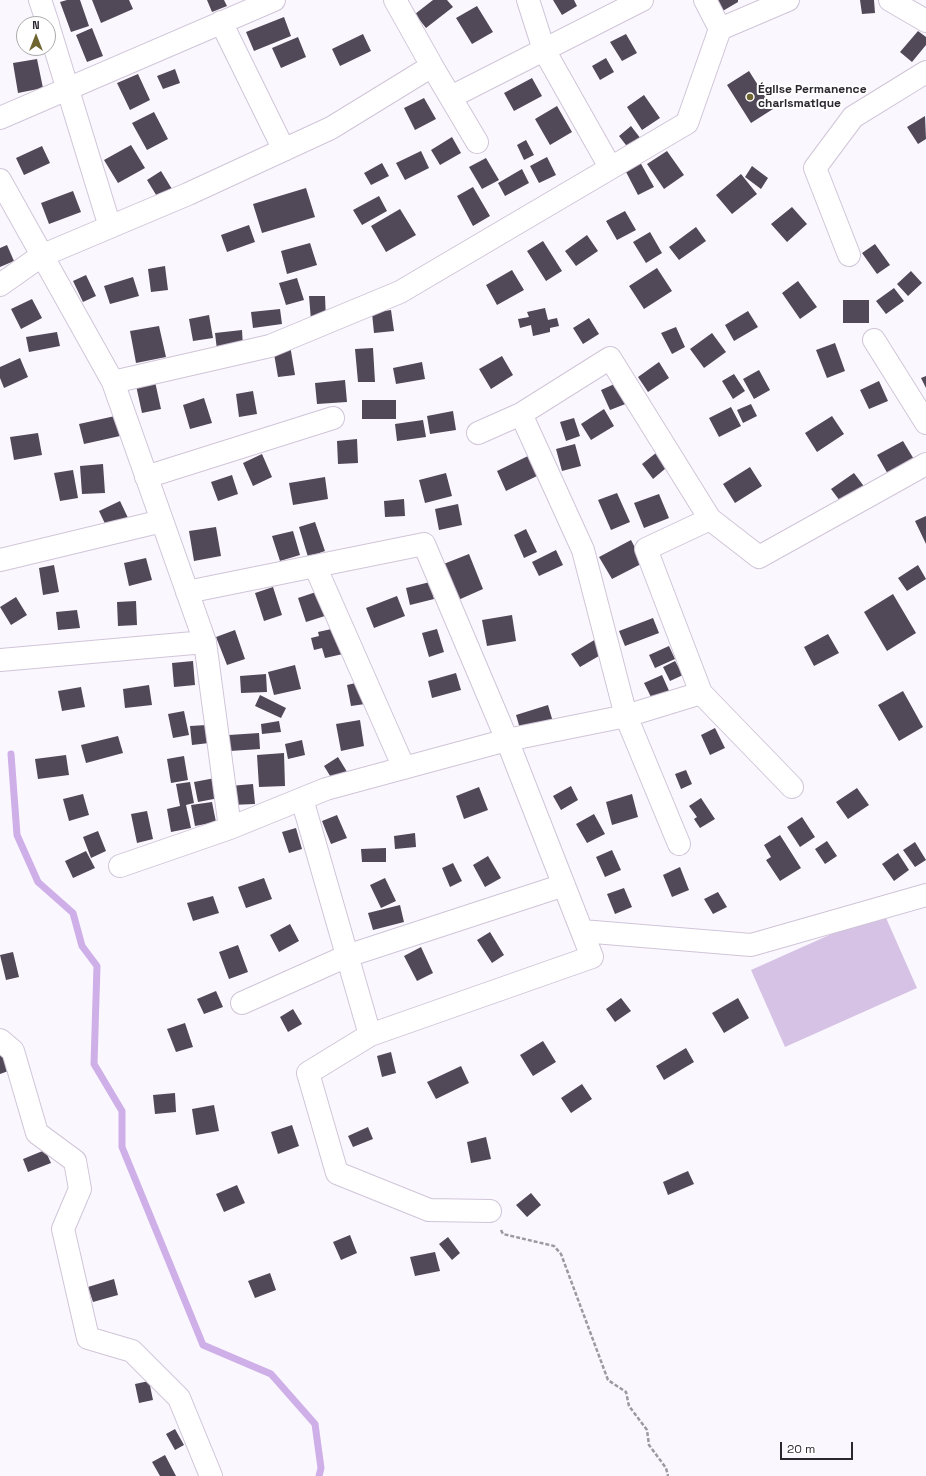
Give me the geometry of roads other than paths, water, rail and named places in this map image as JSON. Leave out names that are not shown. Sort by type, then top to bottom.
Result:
[{"type":"street","points":[[40,0],[45,16]]},
{"type":"street","points":[[0,118],[274,0]]},
{"type":"street","points":[[394,0],[478,142]]},
{"type":"street","points":[[528,0],[544,50],[610,167]]},
{"type":"street","points":[[451,97],[642,0]]},
{"type":"street","points":[[113,382],[270,346],[400,292],[687,123],[720,29],[705,0]]},
{"type":"street","points":[[720,29],[788,0]]},
{"type":"street","points":[[890,0],[926,21]]},
{"type":"street","points":[[221,22],[284,150]]},
{"type":"street","points":[[56,49],[110,227]]},
{"type":"street","points":[[0,285],[41,256],[110,227],[331,128],[432,66]]},
{"type":"street","points":[[849,255],[816,168],[853,117],[926,72]]},
{"type":"street","points":[[0,180],[41,256],[113,382],[205,642],[230,828]]},
{"type":"street","points":[[874,340],[926,422]]},
{"type":"street","points":[[478,433],[521,414],[610,358],[710,519],[759,556],[926,464]]},
{"type":"street","points":[[521,414],[583,550],[626,716],[679,844]]},
{"type":"street","points":[[146,477],[333,418]]},
{"type":"street","points":[[710,519],[646,549],[701,694],[792,787]]},
{"type":"street","points":[[0,560],[162,521]]},
{"type":"street","points":[[187,592],[424,544],[508,740],[592,957],[370,1035],[308,1073],[337,1173],[429,1210],[490,1211]]},
{"type":"street","points":[[315,566],[404,768]]},
{"type":"street","points":[[0,660],[205,642]]},
{"type":"street","points":[[120,866],[230,828],[326,790],[508,740],[626,716],[701,694]]},
{"type":"street","points":[[302,799],[370,1035]]},
{"type":"street","points":[[242,1003],[347,956],[564,885]]},
{"type":"street","points":[[582,931],[751,945],[926,895]]},
{"type":"street","points":[[0,1040],[13,1051],[36,1133],[75,1161],[80,1189],[63,1229],[88,1338],[132,1351],[179,1398],[211,1476]]},
{"type":"waterway","points":[[11,754],[17,835],[38,882],[73,913],[82,946],[97,966],[94,1064],[122,1111],[122,1147],[203,1345],[271,1374],[315,1424],[321,1468],[319,1476]]},
{"type":"place","name":"Église Permanence charismatique","points":[[750,97]]}]
